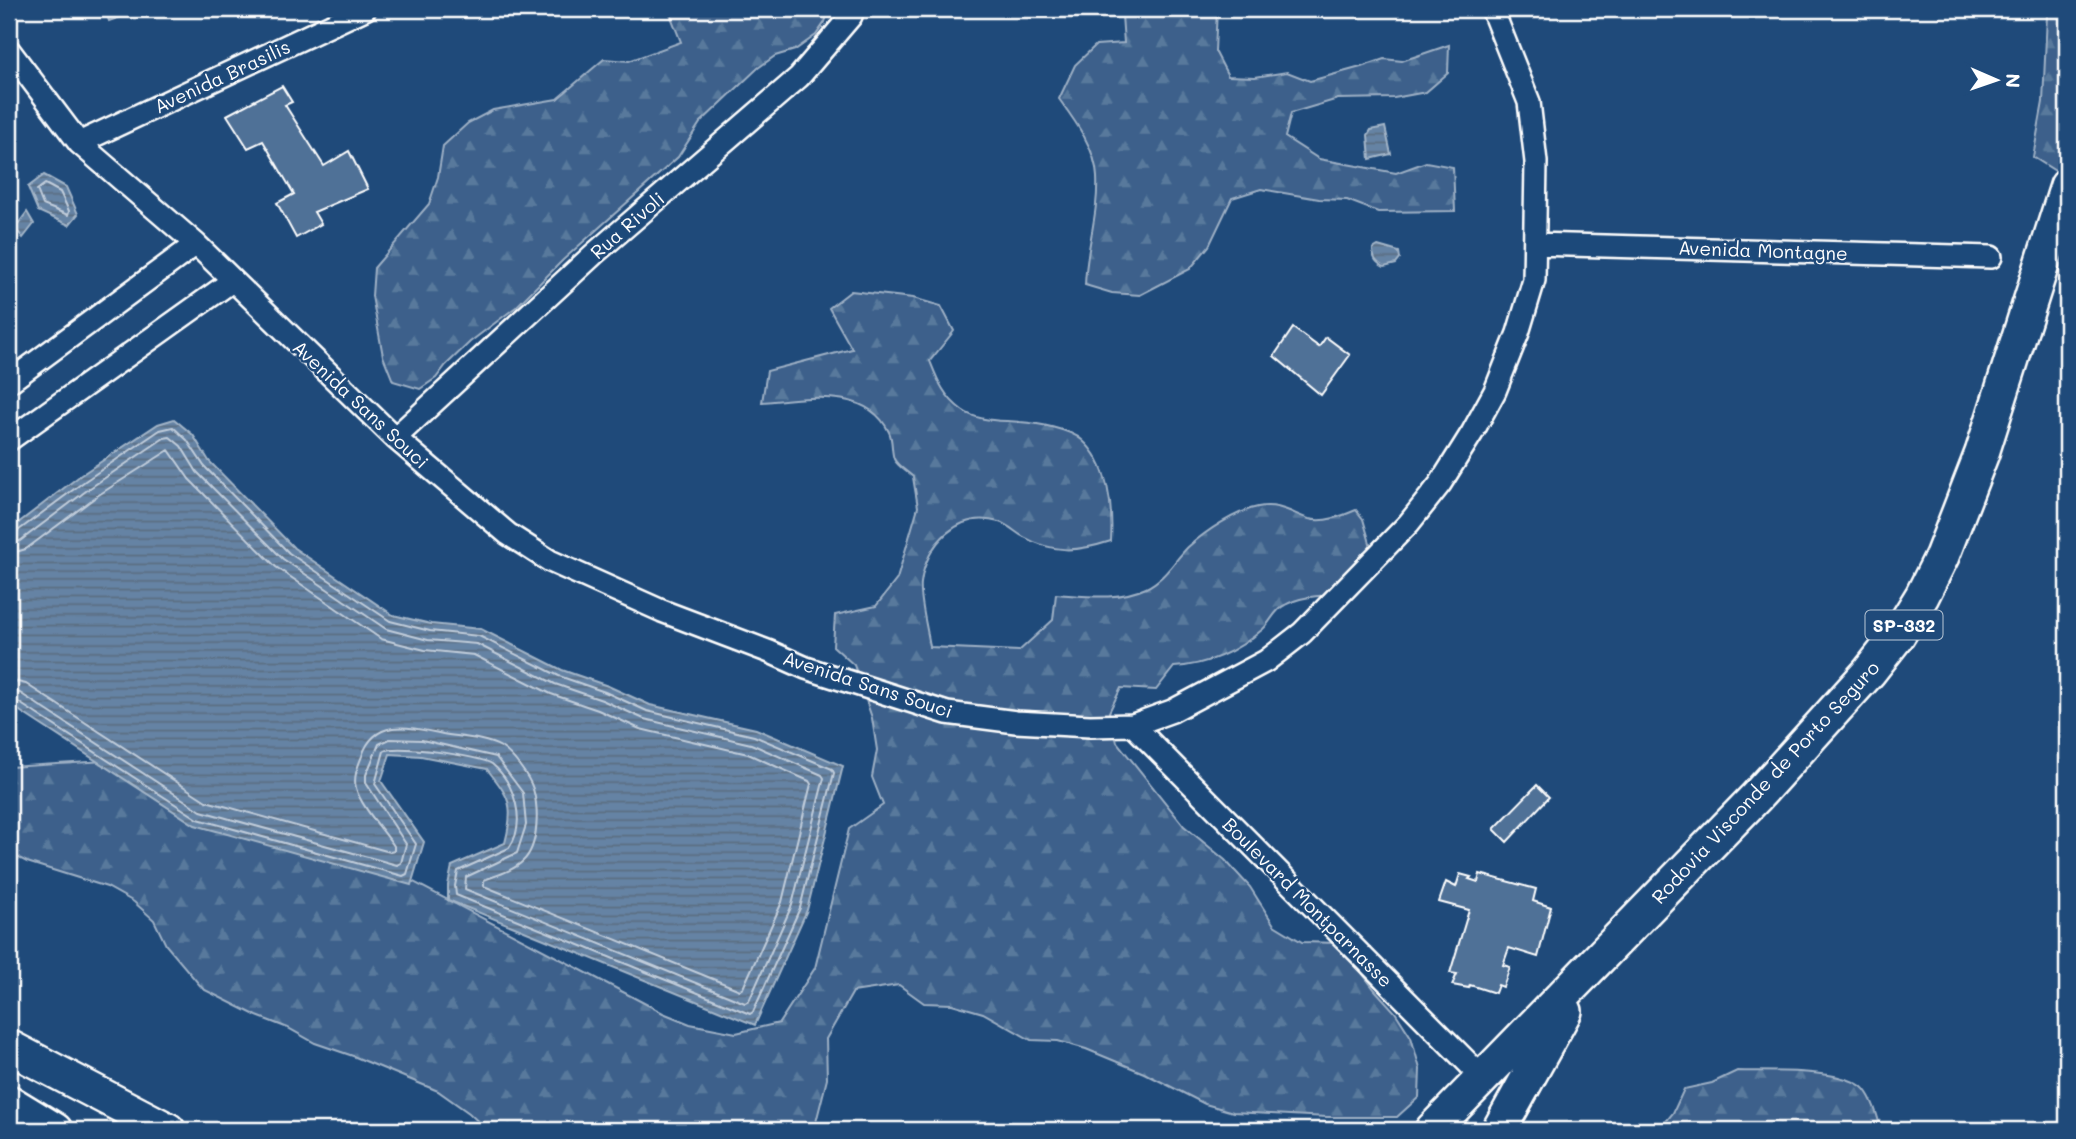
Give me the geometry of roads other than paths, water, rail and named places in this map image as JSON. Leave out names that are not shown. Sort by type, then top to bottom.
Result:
[{"type":"main road","name":"Rodovia Visconde de Porto Seguro","points":[[1432,1130],[1756,797],[1869,672],[1898,635],[1942,556],[1982,453],[2067,186]]},
{"type":"main road","name":"Rodovia Visconde de Porto Seguro","points":[[1499,1130],[1587,972]]},
{"type":"main road","points":[[9,1047],[167,1130]]},
{"type":"main road","points":[[9,1058],[118,1130]]},
{"type":"main road","points":[[9,1102],[55,1130]]},
{"type":"street","name":"Avenida Brasilis","points":[[79,143],[365,9]]},
{"type":"street","name":"Rua Rivoli","points":[[395,438],[594,254],[799,77],[851,16],[853,9]]},
{"type":"street","name":"Avenida Sans Souci","points":[[9,51],[79,143],[196,244],[395,438],[508,534],[550,561],[662,611],[806,668],[947,713],[1064,726],[1133,725],[1172,711],[1266,661],[1302,632],[1409,523],[1440,484],[1495,391],[1518,333],[1534,280],[1536,162],[1529,102],[1492,9]]},
{"type":"street","points":[[9,382],[196,244]]},
{"type":"street","name":"Avenida Montagne","points":[[1535,244],[1992,257]]},
{"type":"street","points":[[9,440],[232,281]]},
{"type":"street","name":"Boulevard Montparnasse","points":[[1133,725],[1484,1079]]},
{"type":"water","points":[[105,9],[130,9],[132,13],[109,21]]},
{"type":"water","points":[[1385,127],[1391,154],[1370,159],[1368,135],[1371,130]]},
{"type":"water","points":[[44,175],[66,187],[78,214],[69,225],[38,211],[28,187]]},
{"type":"water","points":[[27,212],[34,224],[23,238],[15,228]]},
{"type":"water","points":[[1378,246],[1399,252],[1400,259],[1396,264],[1384,267],[1377,262],[1374,255],[1373,249]]},
{"type":"water","points":[[174,419],[193,435],[209,461],[294,548],[393,615],[431,624],[481,629],[562,670],[608,686],[650,705],[756,729],[843,766],[807,910],[755,1025],[448,900],[452,866],[505,843],[510,811],[501,787],[487,769],[421,756],[390,754],[381,781],[424,842],[411,885],[195,825],[9,704],[9,530],[81,475],[158,424]]}]
